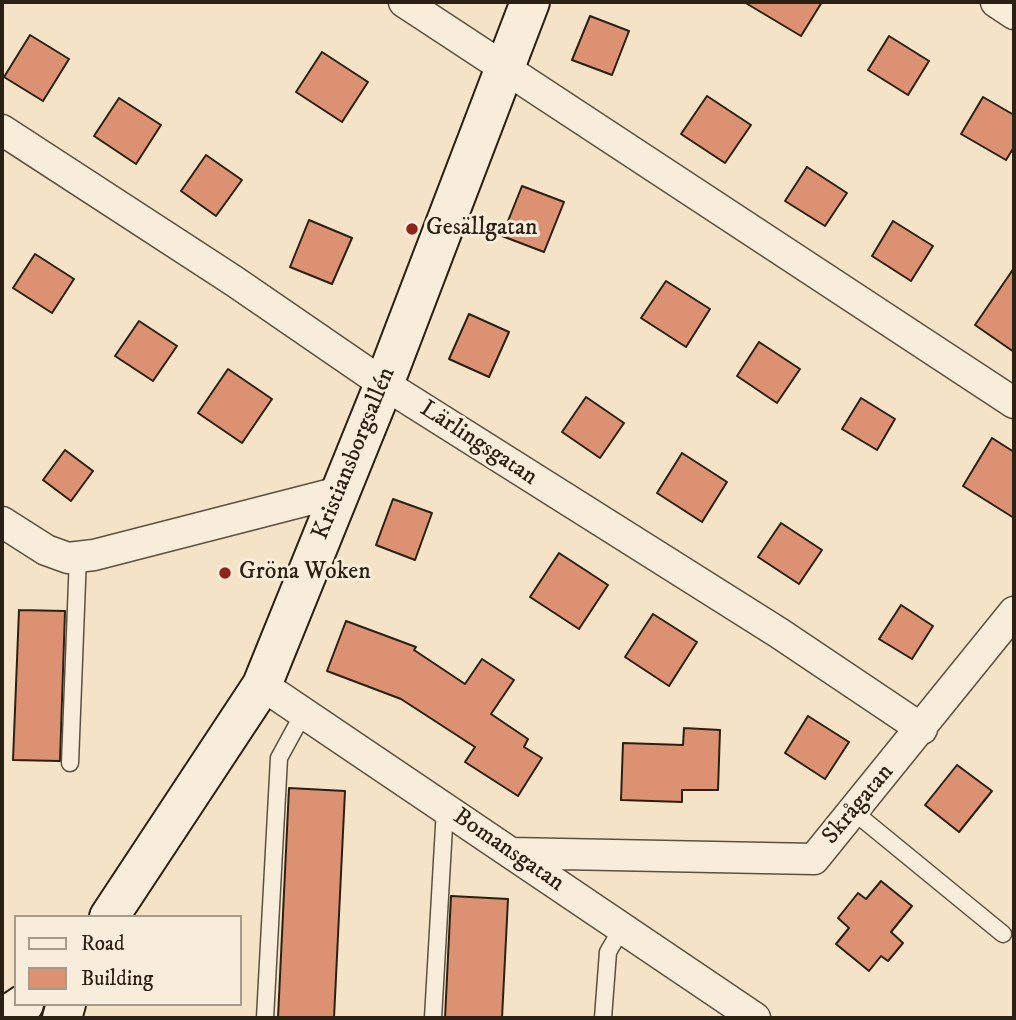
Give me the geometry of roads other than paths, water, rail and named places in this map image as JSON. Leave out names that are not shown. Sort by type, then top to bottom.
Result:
[{"type":"street","points":[[404,2],[1014,404]]},
{"type":"street","name":"Kristiansborgsallén","points":[[110,915],[262,685],[384,384],[530,2]]},
{"type":"street","points":[[996,2],[1014,14]]},
{"type":"street","name":"Lärlingsgatan","points":[[2,130],[234,281],[384,384],[779,633],[922,729]]},
{"type":"street","points":[[2,522],[46,550],[68,558],[94,555],[339,492]]},
{"type":"street","name":"Skrågatan","points":[[511,853],[814,859],[922,729],[1014,612]]},
{"type":"street","name":"Bomansgatan","points":[[262,685],[622,928],[729,1009],[755,1018]]},
{"type":"street","points":[[3,1018],[21,1006]]},
{"type":"lane","points":[[70,763],[78,556]]},
{"type":"lane","points":[[265,1018],[279,758],[303,714]]},
{"type":"lane","points":[[433,1018],[445,808]]},
{"type":"lane","points":[[854,812],[1003,934]]},
{"type":"lane","points":[[603,1018],[608,952],[622,928]]},
{"type":"place","name":"Gesällgatan","points":[[412,229]]},
{"type":"place","name":"Gröna Woken","points":[[225,573]]}]
